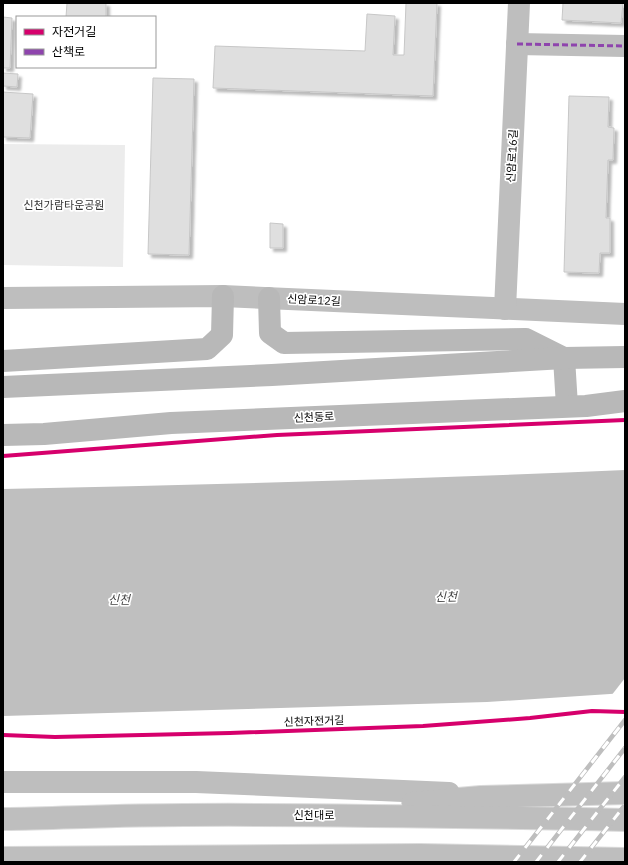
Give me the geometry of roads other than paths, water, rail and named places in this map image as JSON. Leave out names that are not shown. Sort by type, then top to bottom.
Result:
[{"type":"main road","name":"신암로16길","points":[[505,309],[519,3]]},
{"type":"main road","points":[[517,44],[625,46]]},
{"type":"main road","points":[[3,361],[207,349],[222,335],[224,296]]},
{"type":"main road","name":"신암로12길","points":[[3,298],[224,296],[625,314]]},
{"type":"main road","points":[[269,298],[270,333],[284,343],[526,339],[564,358],[576,406],[625,409]]},
{"type":"main road","points":[[3,387],[272,375],[564,358],[625,357]]},
{"type":"main road","name":"신천동로","points":[[3,435],[44,434],[171,424],[576,406],[625,400]]},
{"type":"main road","points":[[3,782],[196,782],[526,796]]},
{"type":"main road","points":[[290,815],[481,797],[625,793]]},
{"type":"main road","name":"신천대로","points":[[3,820],[183,815],[423,816],[625,820]]},
{"type":"main road","points":[[3,858],[182,856],[264,859],[420,854],[625,859]]},
{"type":"water","name":"신천","points":[[625,470],[625,693],[487,702],[3,716],[3,489],[158,486]]},
{"type":"railway","points":[[514,862],[625,720]]},
{"type":"railway","points":[[536,862],[625,748]]},
{"type":"railway","points":[[558,862],[625,777]]},
{"type":"railway","points":[[580,862],[625,805]]},
{"type":"park label","name":"신천가람타운공원","points":[[64,205]]}]
